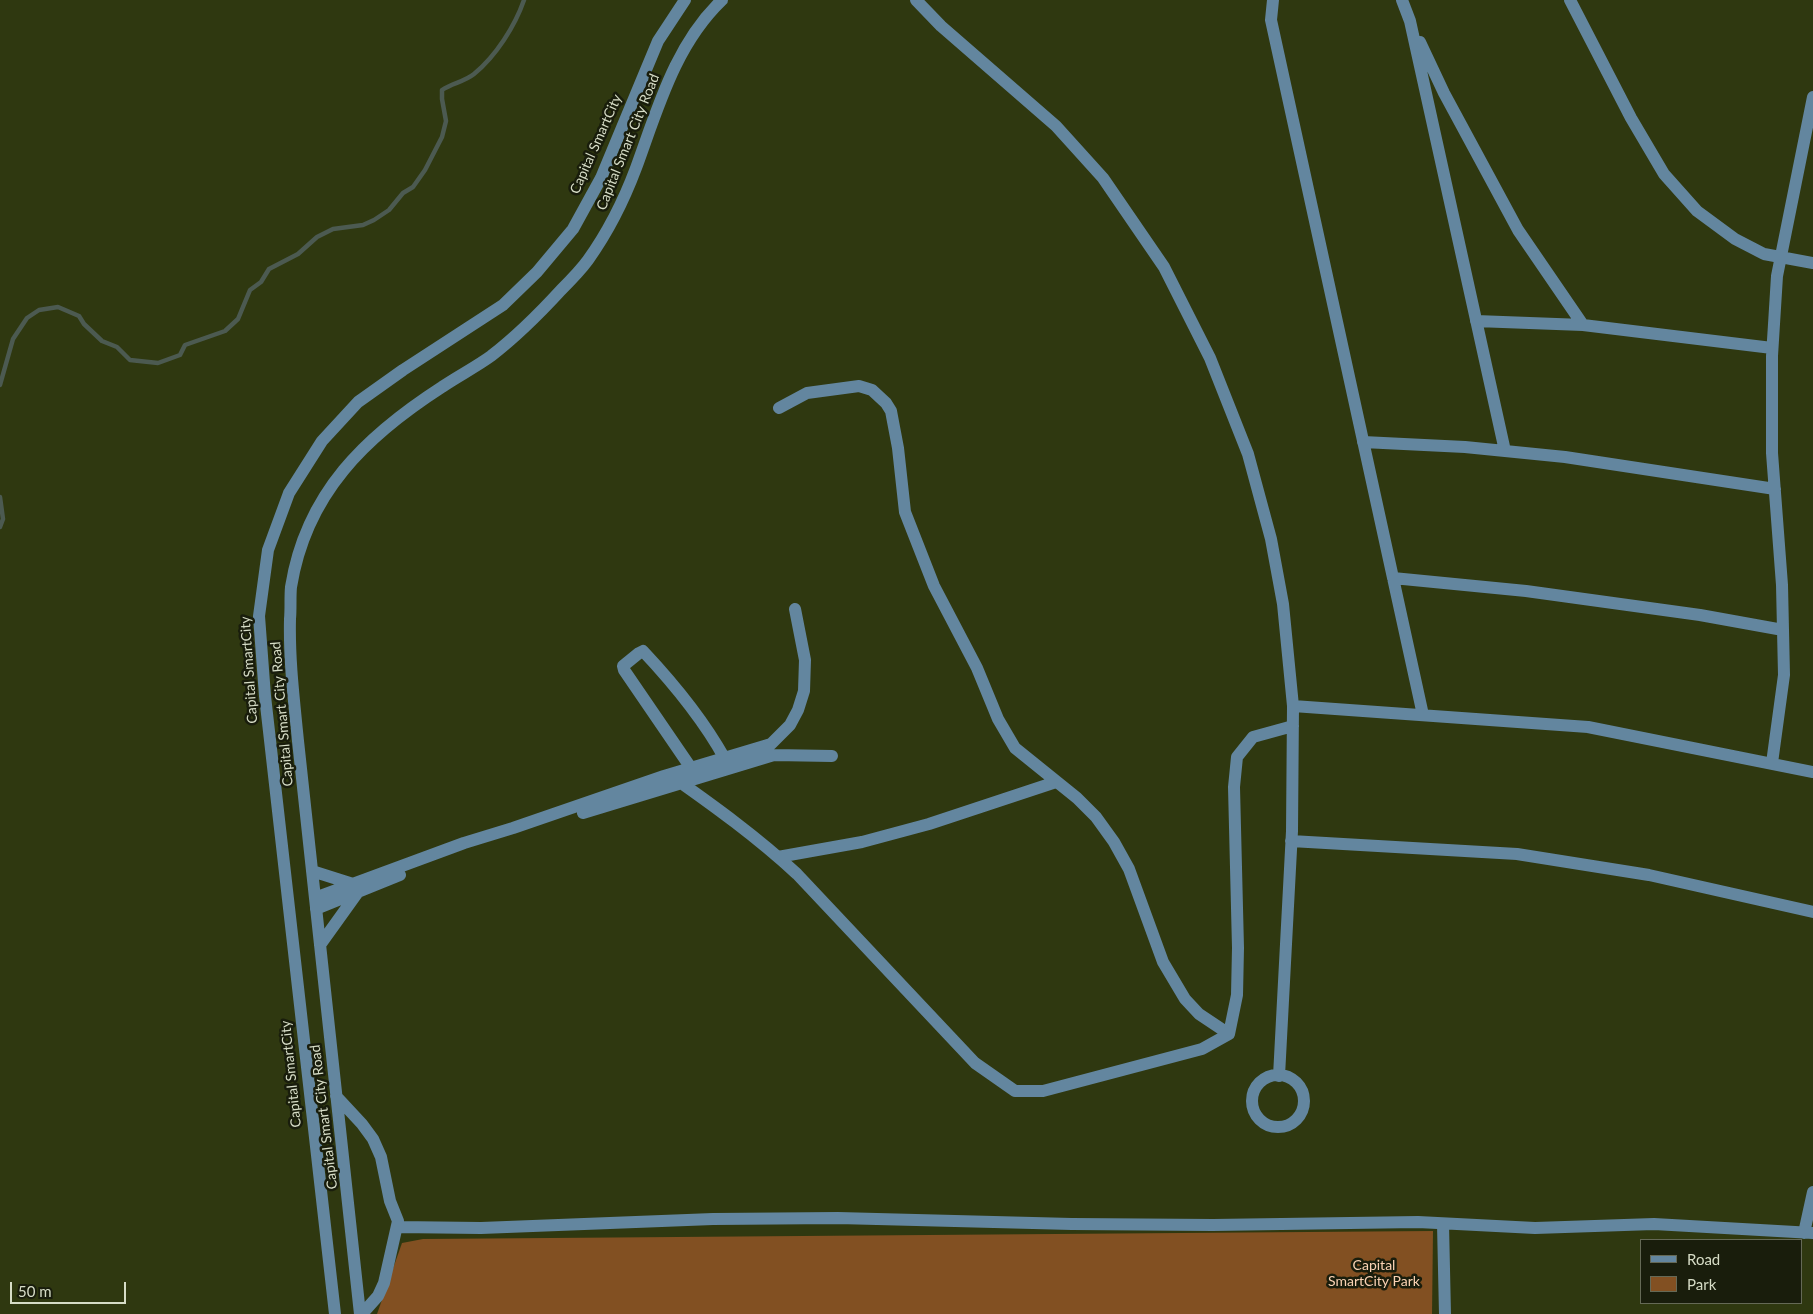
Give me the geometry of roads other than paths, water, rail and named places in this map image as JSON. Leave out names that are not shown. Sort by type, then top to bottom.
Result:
[{"type":"street","name":"Capital SmartCity","points":[[334,1314],[265,696],[259,616],[268,550],[289,493],[322,441],[358,402],[403,370],[503,305],[537,272],[573,229],[601,178],[658,41],[685,0]]},
{"type":"street","name":"Capital Smart City Road","points":[[361,1314],[336,1096],[290,653],[291,588],[299,552],[313,518],[336,477],[369,441],[401,414],[497,351],[530,324],[587,261],[614,217],[635,170],[654,115],[682,51],[711,11],[722,0]]},
{"type":"street","points":[[916,0],[941,26],[1056,126],[1103,178],[1164,267],[1210,358],[1248,454],[1271,539],[1280,585],[1293,706],[1291,841],[1279,1076]]},
{"type":"street","points":[[1273,0],[1271,20],[1423,715]]},
{"type":"street","points":[[1402,0],[1444,93],[1518,230],[1583,325]]},
{"type":"street","points":[[1570,0],[1631,118],[1664,174],[1697,211],[1735,239],[1764,254],[1813,262]]},
{"type":"street","points":[[1410,21],[1505,451]]},
{"type":"street","points":[[1772,763],[1784,675],[1782,585],[1772,453],[1772,348],[1777,276],[1813,97]]},
{"type":"street","points":[[1476,320],[1583,325],[1772,348]]},
{"type":"street","points":[[779,408],[807,394],[859,386],[872,390],[886,403],[891,411],[898,448],[905,512],[934,586],[977,668],[998,719],[1015,748],[1077,798],[1096,818],[1114,842],[1129,869],[1163,962],[1185,999],[1199,1014],[1229,1034]]},
{"type":"street","points":[[1363,442],[1505,451],[1564,457],[1775,489]]},
{"type":"street","points":[[1393,578],[1535,592],[1700,615],[1783,630]]},
{"type":"street","points":[[316,903],[450,854],[682,783],[772,750],[798,710],[804,690],[805,660],[795,609]]},
{"type":"street","points":[[692,768],[624,670],[623,666],[639,652],[643,651],[703,721],[725,759]]},
{"type":"street","points":[[1293,706],[1588,727],[1813,772]]},
{"type":"street","points":[[670,775],[712,804],[778,857],[796,874],[975,1064],[1016,1091],[1043,1090],[1202,1049],[1229,1034],[1237,995],[1238,938],[1234,787],[1237,757],[1253,737],[1292,726]]},
{"type":"street","points":[[320,945],[355,888],[464,842],[513,828],[670,775],[725,759],[772,750],[832,756]]},
{"type":"street","points":[[778,857],[862,842],[901,832],[997,803],[1056,782]]},
{"type":"street","points":[[1291,841],[1517,854],[1649,875],[1813,912]]},
{"type":"street","points":[[312,871],[355,888]]},
{"type":"street","points":[[1272,1076],[1279,1076],[1294,1081],[1301,1090],[1304,1101],[1302,1112],[1294,1122],[1284,1127],[1272,1127],[1262,1122],[1254,1113],[1252,1102],[1254,1090],[1261,1081],[1272,1076]]},
{"type":"street","points":[[336,1096],[373,1139],[381,1157],[390,1201],[398,1221],[384,1283],[378,1296],[361,1314]]},
{"type":"street","points":[[397,1227],[481,1228],[713,1219],[838,1218],[1081,1224],[1222,1225],[1418,1222],[1535,1228],[1654,1224],[1809,1233],[1813,1192]]},
{"type":"street","points":[[1443,1224],[1445,1314]]},
{"type":"waterway","points":[[0,385],[13,339],[27,318],[39,310],[58,307],[79,316],[84,324],[102,341],[117,347],[130,360],[158,363],[180,355],[185,345],[225,331],[238,319],[250,290],[261,282],[269,269],[298,254],[317,237],[333,229],[363,225],[374,220],[389,210],[403,193],[413,187],[425,170],[442,137],[446,121],[442,90],[470,77],[482,67],[497,50],[510,30],[524,0]]},
{"type":"waterway","points":[[0,497],[3,519],[0,527]]},
{"type":"park label","name":"Capital SmartCity Park","points":[[1374,1274]]}]
